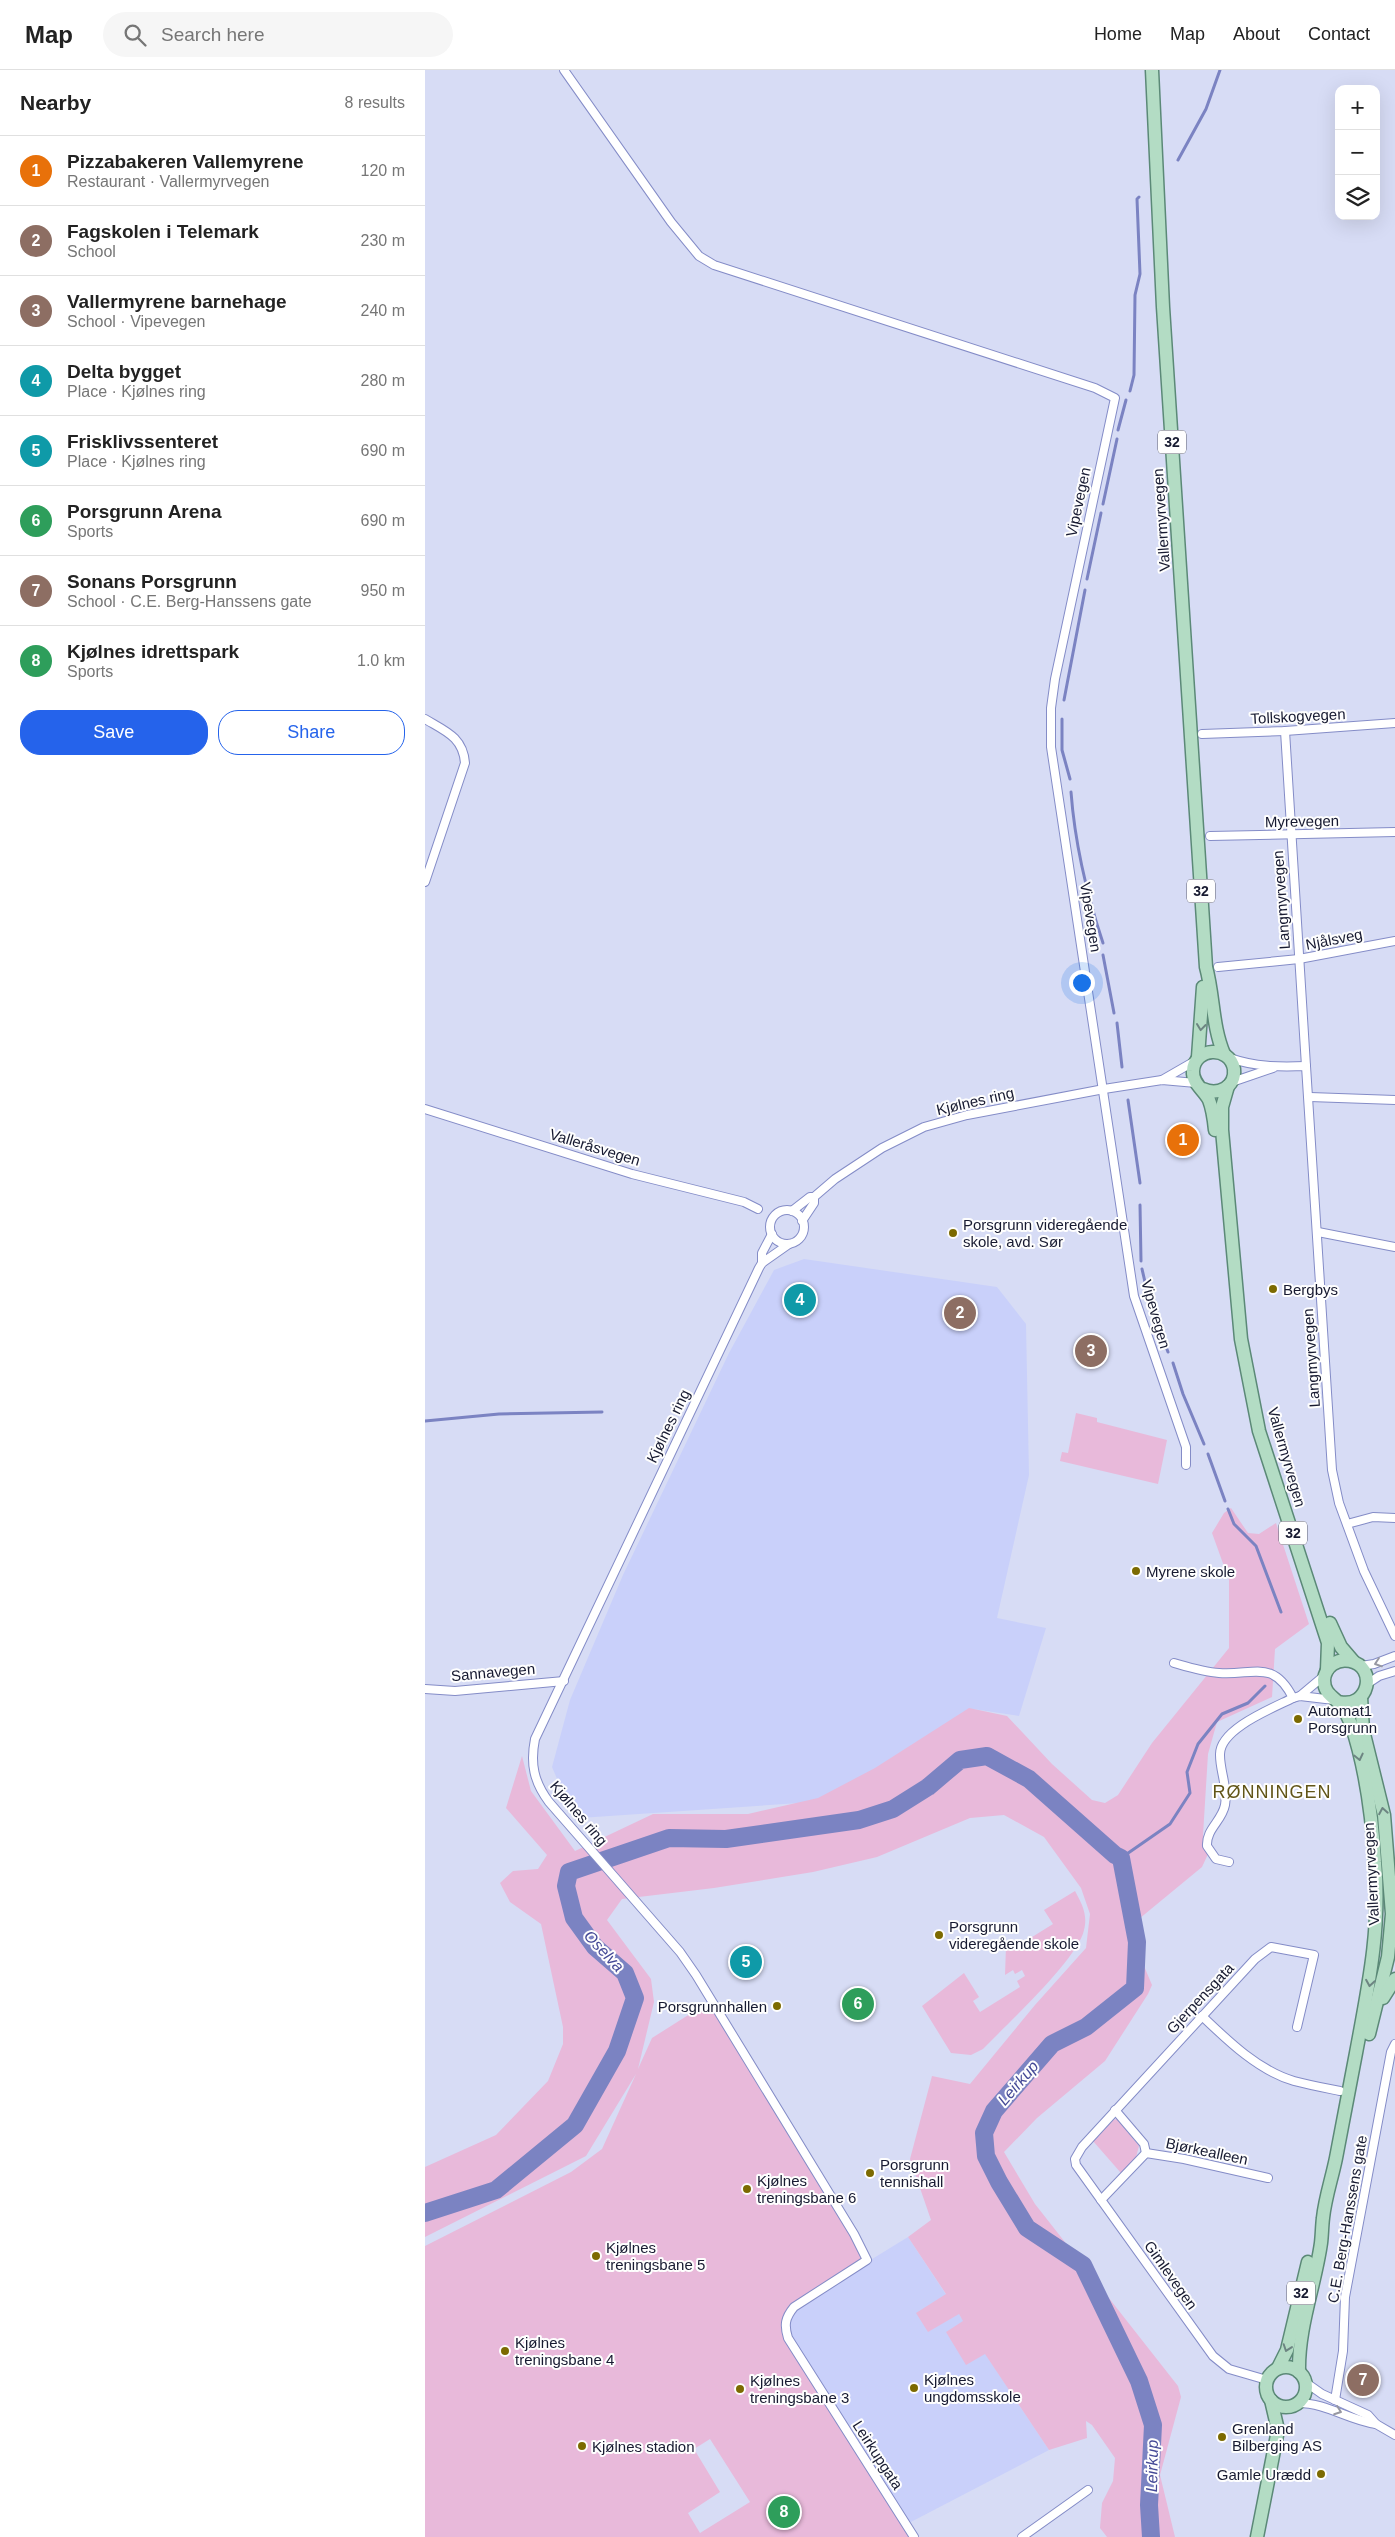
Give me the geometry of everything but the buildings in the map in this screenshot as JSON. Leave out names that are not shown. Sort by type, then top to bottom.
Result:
[{"type":"main road","name":"Vallermyrvegen","points":[[1152,70],[1163,307],[1212,967],[1211,984],[1215,1031],[1226,1056]]},
{"type":"main road","name":"Vallermyrvegen","points":[[1197,1059],[1212,967]]},
{"type":"main road","points":[[1197,1059],[1210,1051],[1226,1056]]},
{"type":"main road","name":"32","points":[[1226,1056],[1234,1070],[1229,1084]]},
{"type":"main road","name":"32","points":[[1197,1059],[1193,1075],[1199,1086]]},
{"type":"main road","name":"Vallermyrvegen","points":[[1229,1084],[1221,1118],[1233,1276],[1241,1339],[1259,1431],[1328,1643],[1326,1672]]},
{"type":"main road","points":[[1199,1086],[1216,1092],[1229,1084]]},
{"type":"main road","name":"Vallermyrvegen","points":[[1199,1086],[1208,1099],[1213,1119],[1223,1222],[1233,1276]]},
{"type":"main road","name":"Vallermyrvegen","points":[[1253,1396],[1267,1428],[1331,1624],[1341,1647],[1357,1664]]},
{"type":"main road","points":[[1326,1672],[1338,1662],[1357,1664]]},
{"type":"main road","name":"32","points":[[1357,1664],[1366,1674],[1367,1684],[1361,1697]]},
{"type":"main road","name":"32","points":[[1326,1672],[1325,1689],[1337,1701]]},
{"type":"main road","name":"Vallermyrvegen","points":[[1353,2077],[1364,2056],[1392,1947],[1393,1929],[1387,1836],[1379,1791],[1363,1730],[1361,1697]]},
{"type":"main road","points":[[1337,1701],[1349,1703],[1361,1697]]},
{"type":"main road","name":"Vallermyrvegen","points":[[1302,2377],[1300,2339],[1321,2243],[1323,2217],[1353,2077],[1376,1935],[1376,1870],[1371,1816],[1354,1734],[1337,1701]]},
{"type":"main road","points":[[1376,1935],[1393,1929]]},
{"type":"main road","points":[[1376,1935],[1392,1947]]},
{"type":"main road","name":"32","points":[[1374,2015],[1380,2009],[1387,1988],[1395,1979]]},
{"type":"main road","name":"Vallermyrvegen","points":[[1278,2368],[1287,2350],[1313,2242],[1323,2217]]},
{"type":"main road","points":[[1278,2368],[1289,2367],[1302,2377]]},
{"type":"main road","name":"32","points":[[1278,2368],[1267,2380],[1266,2390],[1271,2400],[1278,2430]]},
{"type":"main road","name":"32","points":[[1257,2537],[1278,2430],[1305,2394],[1302,2377]]},
{"type":"main road","points":[[1271,2400],[1281,2406],[1295,2405]]},
{"type":"street","name":"Vipevegen","points":[[564,70],[671,222],[699,256],[713,265],[1095,388],[1115,398],[1063,637],[1051,708],[1052,764],[1105,1089],[1134,1296],[1186,1447],[1186,1465]]},
{"type":"street","points":[[425,719],[456,738],[464,750],[465,763],[425,882]]},
{"type":"street","name":"Tollskogvegen","points":[[1202,734],[1285,731],[1395,723]]},
{"type":"street","name":"Langmyrvegen","points":[[1285,731],[1299,959],[1310,1097],[1331,1470],[1347,1524],[1371,1588],[1395,1636]]},
{"type":"street","name":"Myrevegen","points":[[1210,836],[1395,832]]},
{"type":"street","name":"Njålsveg","points":[[1212,967],[1299,959],[1395,941]]},
{"type":"street","points":[[1226,1056],[1249,1064],[1275,1067],[1307,1066]]},
{"type":"street","name":"Kjølnes ring","points":[[1162,1080],[1197,1059]]},
{"type":"street","points":[[1229,1084],[1275,1067]]},
{"type":"street","name":"Kjølnes ring","points":[[792,1211],[810,1197],[814,1197],[835,1179],[875,1153],[924,1127],[967,1115],[1162,1080],[1199,1086]]},
{"type":"street","points":[[1310,1097],[1395,1100]]},
{"type":"street","name":"Valleråsvegen","points":[[425,1109],[632,1174],[744,1202],[758,1209]]},
{"type":"street","name":"Kjølnes ring","points":[[802,1221],[814,1203],[814,1197]]},
{"type":"street","points":[[784,1210],[792,1211],[802,1221],[802,1232],[799,1237],[789,1244],[781,1243],[772,1234],[773,1216],[784,1210]]},
{"type":"street","points":[[1317,1232],[1395,1247]]},
{"type":"street","name":"Kjølnes ring","points":[[772,1234],[762,1254],[762,1263],[535,1739],[533,1768],[536,1782],[549,1802],[680,1952],[696,1975],[853,2234]]},
{"type":"street","name":"Kjølnes ring","points":[[762,1263],[789,1244]]},
{"type":"street","points":[[1347,1524],[1382,1516],[1395,1518]]},
{"type":"street","points":[[1357,1664],[1374,1664],[1395,1656]]},
{"type":"street","points":[[1174,1663],[1218,1673],[1255,1670],[1266,1672],[1284,1684],[1296,1697],[1337,1701]]},
{"type":"street","points":[[1367,1684],[1379,1676],[1395,1670]]},
{"type":"street","points":[[1229,1862],[1216,1859],[1207,1846],[1209,1832],[1224,1811],[1226,1798],[1219,1756],[1222,1745],[1229,1734],[1242,1725],[1296,1697],[1326,1672]]},
{"type":"street","name":"Sannavegen","points":[[425,1689],[455,1691],[564,1681]]},
{"type":"street","name":"Gjerpensgata","points":[[1075,2159],[1081,2147],[1259,1954],[1271,1947],[1280,1947],[1314,1955],[1297,2027]]},
{"type":"street","points":[[1203,2016],[1239,2050],[1280,2075],[1293,2081],[1340,2091]]},
{"type":"street","name":"C.E. Berg-Hanssens gate","points":[[1335,2400],[1343,2351],[1345,2296],[1389,2061],[1395,2044]]},
{"type":"street","points":[[1115,2110],[1144,2144],[1146,2153]]},
{"type":"street","name":"Bjørkealleen","points":[[1101,2200],[1146,2153],[1185,2159],[1267,2178]]},
{"type":"street","name":"Gimlevegen","points":[[1075,2159],[1076,2165],[1213,2356],[1229,2369],[1267,2380]]},
{"type":"street","name":"Leirkupgata","points":[[853,2234],[867,2260],[794,2307],[786,2316],[785,2328],[788,2338],[914,2537]]},
{"type":"street","points":[[1302,2377],[1335,2400],[1368,2415],[1376,2424],[1395,2435]]},
{"type":"street","points":[[1295,2405],[1318,2404],[1365,2422],[1376,2424]]},
{"type":"street","points":[[1022,2537],[1088,2490]]},
{"type":"shaded area","points":[[804,1259],[997,1287],[1026,1324],[1029,1475],[997,1618],[1046,1628],[1019,1716],[973,1709],[829,1801],[580,1818],[567,1802],[552,1767],[570,1700],[623,1575],[729,1353],[774,1270]]},
{"type":"shaded area","points":[[1076,1413],[1097,1418],[1097,1422],[1167,1440],[1158,1484],[1060,1461],[1062,1452],[1068,1453]]},
{"type":"shaded area","points":[[1231,1508],[1248,1533],[1259,1534],[1276,1523],[1309,1624],[1275,1649],[1272,1697],[1217,1722],[1208,1754],[1203,1835],[1209,1852],[1202,1867],[1128,1928],[1152,1985],[1148,1994],[1105,2061],[1037,2118],[1004,2152],[1035,2204],[1178,2386],[1181,2397],[1160,2475],[1175,2537],[1107,2537],[1100,2528],[1102,2503],[1113,2481],[1115,2458],[1092,2425],[1086,2421],[1087,2438],[1049,2450],[985,2354],[966,2365],[946,2332],[963,2321],[959,2314],[928,2332],[916,2313],[946,2294],[908,2237],[931,2220],[910,2159],[932,2076],[970,2084],[1035,2005],[1086,1948],[1090,1914],[1081,1888],[1044,1837],[1004,1815],[970,1818],[877,1857],[813,1872],[714,1888],[622,1899],[607,1920],[651,1979],[654,2002],[638,2069],[652,2038],[712,2000],[867,2260],[794,2307],[785,2328],[914,2537],[425,2537],[425,2246],[571,2172],[602,2149],[636,2074],[586,2156],[425,2237],[425,2167],[496,2135],[548,2081],[563,2044],[563,2027],[541,1924],[510,1902],[500,1883],[513,1871],[538,1869],[547,1855],[506,1808],[522,1756],[531,1791],[575,1851],[653,1814],[748,1814],[818,1798],[875,1768],[969,1708],[1007,1716],[1052,1764],[1092,1800],[1105,1803],[1118,1795],[1152,1743],[1229,1648],[1229,1580],[1212,1533],[1224,1513]],"holes":[[[710,2439],[750,2502],[700,2533],[688,2513],[720,2492],[694,2449]]]},
{"type":"shaded area","points":[[1075,1891],[1084,1910],[1085,1925],[1079,1942],[1069,1957],[1040,1991],[983,2049],[971,2055],[951,2053],[922,2006],[964,1973],[979,1997],[973,2001],[980,2012],[1020,1987],[1017,1981],[1025,1976],[1022,1970],[1015,1974],[1013,1970],[1005,1975],[1006,1946],[1012,1942],[1016,1947],[1053,1924],[1044,1910]]},
{"type":"shaded area","points":[[1117,2119],[1139,2146],[1135,2161],[1121,2173],[1093,2141],[1113,2120]]},
{"type":"shaded area","name":"Kjølnes ungdomsskole","points":[[908,2237],[1049,2450],[907,2524],[785,2328],[794,2307]]},
{"type":"waterway","points":[[1178,160],[1206,109],[1220,70]]},
{"type":"waterway","points":[[1130,391],[1134,375],[1135,295],[1140,274],[1137,199],[1139,197]]},
{"type":"waterway","points":[[1118,430],[1126,400]]},
{"type":"waterway","points":[[1103,504],[1117,439]]},
{"type":"waterway","points":[[1087,579],[1101,513]]},
{"type":"waterway","points":[[1064,700],[1085,590]]},
{"type":"waterway","points":[[1062,719],[1062,750],[1070,779]]},
{"type":"waterway","points":[[1071,792],[1075,831],[1082,868],[1103,943]]},
{"type":"waterway","points":[[1103,955],[1114,1013]]},
{"type":"waterway","points":[[1117,1023],[1122,1067]]},
{"type":"waterway","points":[[1128,1100],[1140,1183]]},
{"type":"waterway","points":[[1140,1205],[1141,1261]]},
{"type":"waterway","points":[[1142,1269],[1151,1308],[1168,1352]]},
{"type":"waterway","points":[[1173,1363],[1183,1394],[1204,1444]]},
{"type":"waterway","points":[[425,1421],[499,1414],[602,1412]]},
{"type":"waterway","points":[[1208,1454],[1225,1501]]},
{"type":"waterway","points":[[1228,1509],[1234,1524],[1256,1546],[1281,1612]]},
{"type":"waterway","points":[[1121,1858],[1170,1824],[1190,1793],[1187,1772],[1198,1744],[1222,1714],[1248,1703],[1265,1686]]},
{"type":"waterway","name":"Leirkup","points":[[425,2213],[496,2190],[575,2125],[617,2051],[635,1998],[625,1973],[595,1947],[574,1918],[566,1886],[569,1872],[669,1838],[726,1839],[859,1820],[893,1809],[928,1787],[960,1760],[987,1756],[1029,1779],[1115,1855],[1121,1858],[1137,1942],[1135,1988],[1086,2027],[1052,2044],[994,2111],[984,2133],[986,2156],[999,2182],[1027,2228],[1083,2265],[1139,2381],[1153,2425],[1149,2505],[1151,2537]]},
{"type":"place","name":"Pizzabakeren Vallemyrene","points":[[1183,1140]]},
{"type":"place","name":"Porsgrunn videregående skole, avd. Sør","points":[[953,1233]]},
{"type":"place","name":"Bergbys","points":[[1273,1289]]},
{"type":"place","name":"Delta bygget","points":[[800,1300]]},
{"type":"place","name":"Fagskolen i Telemark","points":[[960,1313]]},
{"type":"place","name":"Vallermyrene barnehage","points":[[1091,1351]]},
{"type":"place","name":"Myrene skole","points":[[1136,1571]]},
{"type":"place","name":"Automat1 Porsgrunn","points":[[1298,1719]]},
{"type":"place","name":"Porsgrunn videregående skole","points":[[939,1935]]},
{"type":"place","name":"Frisklivssenteret","points":[[746,1962]]},
{"type":"place","name":"Porsgrunn Arena","points":[[858,2004]]},
{"type":"place","name":"Porsgrunnhallen","points":[[777,2006]]},
{"type":"place","name":"Porsgrunn tennishall","points":[[870,2173]]},
{"type":"place","name":"Kjølnes treningsbane 6","points":[[747,2189]]},
{"type":"place","name":"Kjølnes treningsbane 5","points":[[596,2256]]},
{"type":"place","name":"Kjølnes treningsbane 4","points":[[505,2351]]},
{"type":"place","name":"Sonans Porsgrunn","points":[[1363,2380]]},
{"type":"place","name":"Kjølnes ungdomsskole","points":[[914,2388]]},
{"type":"place","name":"Kjølnes treningsbane 3","points":[[740,2389]]},
{"type":"place","name":"Grenland Bilberging AS","points":[[1222,2437]]},
{"type":"place","name":"Kjølnes stadion","points":[[582,2446]]},
{"type":"place","name":"Gamle Urædd","points":[[1321,2474]]},
{"type":"place","name":"Kjølnes idrettspark","points":[[784,2512]]},
{"type":"district","name":"RØNNINGEN","points":[[1272,1792]]},
{"type":"water label","name":"Oselva","points":[[604,1951]]}]
